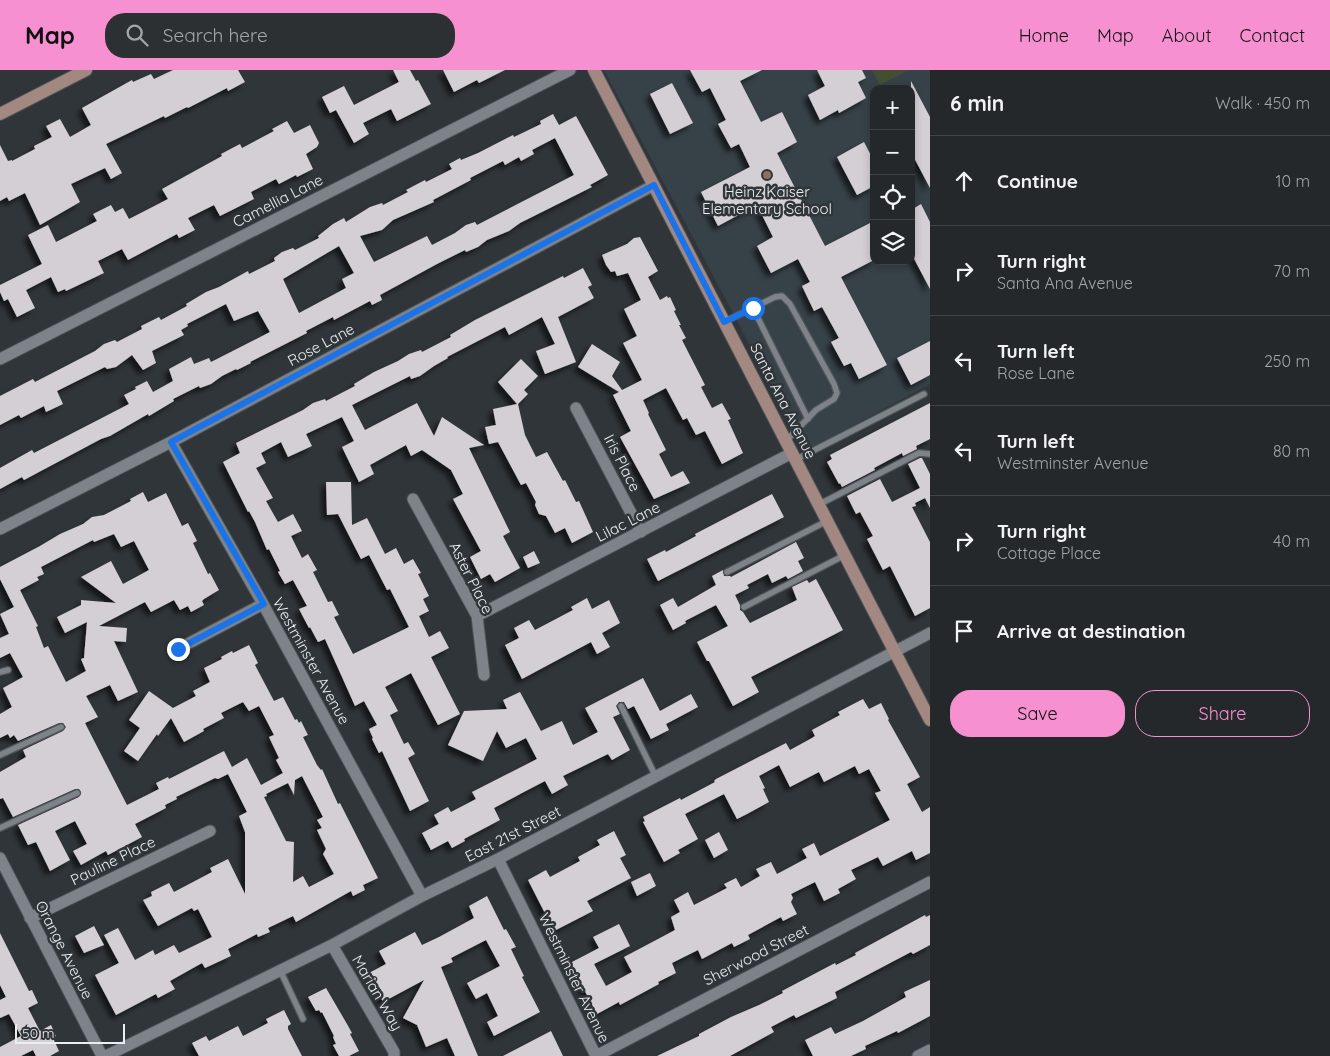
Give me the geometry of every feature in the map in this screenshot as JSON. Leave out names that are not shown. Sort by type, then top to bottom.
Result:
[{"type":"street","points":[[0,114],[86,70]]},
{"type":"street","name":"Camellia Lane","points":[[0,358],[570,70]]},
{"type":"street","name":"Santa Ana Avenue","points":[[594,70],[930,720]]},
{"type":"street","name":"Rose Lane","points":[[0,529],[171,442],[654,185]]},
{"type":"street","name":"Iris Place","points":[[576,408],[640,532]]},
{"type":"street","name":"Westminster Avenue","points":[[171,442],[264,604],[422,896]]},
{"type":"street","name":"Lilac Lane","points":[[477,616],[791,452]]},
{"type":"street","name":"Aster Place","points":[[413,499],[477,616],[484,675]]},
{"type":"street","points":[[178,649],[264,604]]},
{"type":"street","name":"East 21st Street","points":[[106,1056],[332,945],[422,896],[498,859],[930,633]]},
{"type":"street","name":"Pauline Place","points":[[30,918],[210,831]]},
{"type":"street","name":"Orange Avenue","points":[[0,858],[4,875],[30,918],[102,1056]]},
{"type":"street","name":"Westminster Avenue","points":[[498,859],[596,1056]]},
{"type":"street","name":"Sherwood Street","points":[[596,1056],[930,882]]},
{"type":"street","name":"Marian Way","points":[[332,945],[394,1052],[394,1056]]},
{"type":"street","points":[[918,1056],[930,1050]]},
{"type":"lane","points":[[724,322],[775,297],[782,296],[790,304],[834,384],[837,393],[834,399],[816,410],[808,419],[791,452]]},
{"type":"lane","points":[[753,308],[808,419]]},
{"type":"lane","points":[[791,452],[924,394]]},
{"type":"lane","points":[[818,505],[919,453],[930,454]]},
{"type":"lane","points":[[726,572],[827,521]]},
{"type":"lane","points":[[744,607],[845,555]]},
{"type":"lane","points":[[0,672],[8,670]]},
{"type":"lane","points":[[621,706],[656,777]]},
{"type":"lane","points":[[0,755],[61,727]]},
{"type":"lane","points":[[0,828],[77,793]]},
{"type":"lane","points":[[280,970],[304,1019]]},
{"type":"shaded area","name":"Heinz Kaiser Elementary School","points":[[604,70],[930,70],[930,384],[806,451]]},
{"type":"green space","points":[[872,70],[909,70],[880,85]]},
{"type":"building","points":[[173,70],[238,70],[245,82],[228,91],[227,88],[165,118],[164,116],[106,144],[122,173],[111,179],[105,168],[71,184],[80,202],[40,225],[25,193],[9,201],[7,197],[0,201],[0,145],[8,161],[12,161],[35,149],[34,146],[52,137],[46,126],[60,119],[70,137],[91,125],[82,108],[132,80],[133,82],[151,74],[154,79]]},
{"type":"building","points":[[393,70],[410,70],[416,81],[418,80],[431,104],[397,121],[391,109],[363,123],[369,134],[354,143],[336,110],[330,113],[322,97],[344,86],[354,105],[399,82]]},
{"type":"building","points":[[443,70],[505,70],[479,83],[477,80],[454,92]]},
{"type":"building","points":[[690,70],[762,70],[740,81],[761,122],[782,112],[797,142],[777,153],[825,246],[870,223],[870,262],[841,277],[887,365],[859,379],[851,363],[844,366],[831,342],[839,338],[822,307],[814,311],[802,286],[810,282],[798,259],[771,273],[757,246],[773,237],[757,205],[718,226],[701,192],[750,167],[739,144],[731,148],[718,124],[726,120],[710,88],[702,92]]},
{"type":"building","points":[[817,70],[862,70],[866,78],[858,82],[866,98],[839,113],[838,110],[820,120],[808,95],[825,86]]},
{"type":"building","points":[[672,83],[693,123],[670,134],[650,94]]},
{"type":"building","points":[[915,89],[930,117],[930,188],[915,160]]},
{"type":"building","points":[[553,114],[559,125],[576,116],[608,175],[590,185],[592,187],[520,223],[509,231],[487,240],[478,247],[466,252],[465,250],[380,295],[382,300],[372,305],[370,301],[334,320],[333,317],[251,363],[222,376],[211,384],[200,388],[199,386],[173,399],[174,401],[149,416],[148,414],[110,436],[24,480],[22,477],[0,489],[0,468],[32,450],[34,453],[129,404],[124,395],[136,389],[135,387],[147,381],[153,392],[173,381],[169,369],[191,357],[194,364],[209,358],[211,362],[270,332],[258,311],[234,321],[226,304],[187,324],[188,326],[181,330],[184,335],[152,351],[156,363],[143,370],[132,355],[116,367],[107,369],[105,367],[57,391],[63,404],[46,412],[44,406],[21,418],[19,415],[0,425],[0,396],[33,379],[35,382],[95,351],[104,344],[115,340],[117,342],[142,329],[141,326],[159,317],[161,320],[187,306],[186,304],[206,292],[248,271],[249,274],[275,261],[274,258],[282,252],[293,248],[295,250],[319,238],[318,236],[333,224],[344,218],[346,222],[370,207],[382,203],[383,205],[408,192],[406,190],[425,180],[426,182],[452,169],[449,164],[460,158],[461,160],[478,153],[513,135],[514,137],[541,124],[540,121]],"holes":[[[555,138],[574,175],[477,225],[475,222],[466,225],[432,245],[427,236],[374,262],[360,236],[382,230],[393,220],[434,202],[433,200],[471,180],[470,178],[503,161],[505,165],[519,157],[521,161],[534,154],[532,150]],[[339,246],[354,273],[342,279],[346,288],[299,313],[283,279]]]},
{"type":"building","points":[[287,121],[294,133],[310,125],[319,143],[317,147],[306,154],[313,169],[279,184],[276,179],[251,192],[254,199],[220,216],[214,205],[188,218],[195,230],[179,238],[177,234],[128,260],[122,249],[98,261],[104,273],[66,291],[65,289],[58,292],[51,277],[26,290],[35,308],[17,317],[8,299],[4,301],[0,292],[0,285],[42,264],[28,235],[48,225],[56,242],[97,221],[93,214],[111,205],[115,212],[123,208],[129,219],[168,199],[162,189],[240,144],[242,148],[274,131],[272,129]]},
{"type":"building","points":[[864,142],[870,153],[870,188],[857,195],[837,157]]},
{"type":"building","points":[[921,204],[930,222],[930,289],[915,261],[915,208]]},
{"type":"building","points":[[640,237],[658,271],[648,277],[660,300],[667,296],[668,298],[670,297],[681,325],[679,325],[686,338],[682,340],[705,385],[701,387],[712,408],[722,403],[731,419],[728,420],[743,453],[722,464],[705,431],[696,435],[687,418],[683,420],[666,388],[643,400],[666,450],[659,454],[671,477],[683,471],[690,483],[654,499],[620,437],[631,431],[613,395],[619,392],[578,367],[592,344],[620,362],[612,376],[622,390],[642,380],[623,343],[637,336],[624,309],[641,300],[628,273],[617,276],[615,271],[611,272],[602,255],[627,244],[634,238]]},
{"type":"building","points":[[583,268],[592,285],[588,287],[594,298],[558,317],[576,362],[545,374],[536,351],[555,344],[542,317],[509,335],[505,327],[447,357],[420,376],[411,379],[410,376],[352,405],[365,430],[417,403],[434,436],[442,417],[484,445],[469,448],[510,532],[503,536],[520,568],[495,582],[490,574],[481,579],[470,557],[481,551],[453,499],[463,494],[451,470],[422,450],[411,456],[406,445],[370,465],[374,474],[359,482],[342,447],[354,441],[342,417],[306,434],[312,446],[288,457],[281,442],[261,453],[266,463],[256,468],[273,498],[266,501],[278,522],[293,514],[302,531],[291,536],[302,558],[308,554],[317,570],[313,572],[328,602],[332,601],[339,615],[334,617],[353,654],[409,627],[390,589],[387,590],[369,555],[361,559],[338,514],[327,515],[326,482],[351,482],[352,525],[367,518],[385,554],[396,548],[404,564],[413,559],[421,573],[418,574],[429,596],[423,599],[429,611],[419,616],[429,637],[440,631],[449,648],[431,657],[460,714],[438,725],[411,673],[385,687],[398,711],[390,715],[404,744],[408,742],[415,754],[408,758],[429,801],[410,811],[382,751],[379,753],[372,739],[369,729],[377,725],[364,701],[355,706],[325,639],[318,642],[309,628],[299,609],[307,606],[293,580],[285,584],[278,572],[280,571],[269,549],[267,550],[255,522],[223,462],[240,453],[236,443],[303,410],[313,403],[325,399],[326,401],[355,386],[354,384],[374,372],[409,354],[421,350],[422,352],[451,337],[450,335],[475,320]]},
{"type":"building","points":[[930,341],[930,375],[911,385],[897,358]]},
{"type":"building","points":[[521,359],[538,376],[524,390],[528,394],[518,404],[525,435],[536,457],[547,452],[563,481],[565,480],[576,502],[579,501],[593,532],[572,543],[565,528],[555,533],[546,516],[539,514],[535,505],[536,502],[526,483],[521,485],[498,442],[489,444],[485,427],[496,425],[493,409],[517,404],[498,382]]},
{"type":"building","points":[[930,403],[930,439],[916,446],[917,449],[903,456],[902,453],[842,487],[839,484],[827,462],[832,459],[830,455]]},
{"type":"building","points":[[922,458],[930,474],[930,508],[925,498],[915,503],[916,506],[912,507],[930,542],[930,608],[915,616],[890,566],[883,570],[867,539],[873,536],[860,512],[856,514],[847,496],[880,479],[892,502],[920,488],[908,464]]},
{"type":"building","points":[[143,492],[148,502],[166,493],[182,526],[188,523],[197,541],[193,543],[208,574],[210,573],[219,590],[202,601],[204,605],[191,612],[188,606],[180,610],[174,600],[151,612],[145,602],[99,626],[127,628],[126,642],[114,641],[138,692],[118,701],[110,685],[86,696],[98,717],[85,723],[127,805],[159,789],[156,783],[168,777],[169,779],[224,751],[232,767],[247,758],[261,785],[283,773],[276,760],[279,758],[269,737],[274,735],[259,706],[249,711],[243,702],[221,713],[224,718],[184,742],[171,718],[138,761],[124,751],[140,728],[129,720],[149,691],[173,708],[196,696],[193,691],[210,682],[204,668],[222,659],[221,657],[232,651],[233,653],[249,645],[258,663],[255,665],[274,701],[283,697],[295,720],[297,719],[299,723],[301,721],[308,735],[303,737],[317,765],[322,769],[338,804],[340,803],[378,878],[363,885],[365,890],[353,896],[351,891],[296,922],[293,916],[268,928],[270,932],[258,937],[257,934],[228,949],[231,956],[205,968],[202,963],[170,981],[175,989],[158,998],[156,994],[116,1015],[95,975],[119,963],[104,935],[118,928],[135,960],[153,950],[155,955],[174,945],[179,953],[212,937],[198,909],[194,911],[192,908],[158,926],[143,900],[152,896],[151,892],[169,883],[174,892],[212,872],[210,868],[228,859],[245,894],[245,832],[239,816],[247,812],[228,774],[218,779],[215,778],[176,797],[177,799],[165,805],[166,808],[135,824],[142,837],[108,855],[106,851],[81,865],[73,851],[87,844],[75,821],[55,831],[70,860],[50,871],[36,842],[28,845],[18,825],[79,797],[81,792],[79,789],[75,789],[13,817],[3,798],[0,799],[0,772],[26,757],[23,750],[63,731],[66,727],[63,723],[59,723],[18,741],[14,735],[10,738],[8,734],[0,738],[0,714],[12,707],[3,688],[23,677],[10,653],[0,658],[0,638],[9,634],[0,614],[14,607],[0,579],[0,567],[60,534],[83,524],[92,517],[104,515],[131,501],[130,499]],"holes":[[[114,534],[121,547],[134,541],[149,570],[123,584],[111,561],[81,577],[116,603],[81,600],[81,605],[57,617],[65,633],[87,622],[84,658],[81,659],[86,671],[66,682],[48,646],[44,648],[36,627],[38,626],[20,590],[39,580],[37,577],[44,574],[41,567],[93,540],[94,542]],[[302,776],[323,817],[317,820],[322,828],[317,830],[326,849],[323,854],[334,874],[309,887],[303,876],[293,882],[294,842],[286,841],[264,797],[267,796],[266,794],[288,783],[294,795],[295,780]]]},
{"type":"building","points":[[772,494],[784,517],[658,581],[647,559],[665,550],[666,552],[696,536],[695,534]]},
{"type":"building","points":[[796,542],[804,558],[798,561],[803,571],[788,579],[786,576],[772,583],[768,574],[747,585],[749,588],[735,595],[740,605],[740,610],[750,623],[797,600],[792,587],[807,580],[809,583],[816,579],[843,630],[751,677],[759,692],[733,706],[697,642],[728,626],[716,605],[685,621],[686,623],[673,630],[660,605],[673,598],[678,607],[716,585],[712,576],[723,570],[724,576],[731,577]]},
{"type":"building","points":[[534,551],[540,563],[528,568],[523,557]]},
{"type":"building","points":[[587,598],[592,609],[609,600],[620,623],[602,633],[610,647],[597,654],[591,642],[522,679],[505,645],[519,638],[514,628],[529,620],[535,630],[573,610],[571,607]]},
{"type":"building","points":[[643,678],[660,711],[691,694],[698,707],[666,724],[669,730],[651,739],[634,706],[628,709],[624,702],[619,702],[616,706],[620,714],[613,717],[630,750],[612,760],[608,754],[563,776],[568,785],[552,794],[545,781],[494,808],[500,820],[464,839],[465,841],[452,848],[448,841],[431,850],[422,833],[439,824],[434,815],[448,807],[451,812],[476,799],[472,792],[537,759],[526,738],[506,748],[497,731],[483,761],[448,745],[464,711],[507,709],[503,700],[520,692],[541,731],[562,721],[573,745],[598,732],[585,708]]},
{"type":"building","points":[[863,699],[869,709],[881,703],[888,720],[920,777],[907,784],[922,812],[930,807],[930,853],[916,860],[912,851],[883,866],[878,857],[851,870],[856,879],[838,889],[840,893],[824,901],[815,882],[791,894],[793,898],[791,902],[797,914],[783,921],[781,917],[748,935],[750,939],[734,947],[732,943],[702,959],[698,950],[672,963],[676,973],[620,1005],[619,1002],[597,1014],[570,963],[599,948],[593,937],[619,924],[630,946],[594,964],[606,986],[632,972],[624,957],[675,930],[671,917],[680,912],[674,900],[688,892],[694,905],[727,888],[724,884],[736,878],[741,887],[760,876],[756,869],[771,862],[777,874],[807,858],[802,849],[814,843],[820,856],[890,820],[875,793],[881,791],[869,769],[859,774],[855,766],[824,782],[819,772],[790,787],[779,765],[759,776],[769,802],[747,814],[737,819],[724,794],[685,814],[698,839],[678,850],[680,853],[664,862],[643,822],[645,821],[643,817],[680,798],[681,800],[715,782],[716,779],[786,743],[790,750],[812,738],[815,736],[812,730],[840,715],[838,712]]},
{"type":"building","points":[[614,831],[626,855],[620,858],[631,878],[587,901],[593,911],[554,931],[528,880],[546,870],[550,877],[580,861],[578,857],[600,845],[597,840]]},
{"type":"building","points":[[719,832],[728,850],[714,858],[705,840]]},
{"type":"building","points":[[650,873],[656,886],[637,896],[631,882]]},
{"type":"building","points":[[487,896],[504,930],[506,929],[516,947],[511,949],[524,976],[522,977],[540,1012],[494,1036],[487,1022],[498,1016],[487,993],[476,999],[467,983],[500,966],[486,940],[451,958],[453,962],[441,967],[478,1056],[455,1056],[447,1038],[426,1047],[417,1025],[403,1018],[424,980],[383,1002],[369,973],[386,964],[379,951],[415,932],[422,945],[439,937],[474,918],[469,906]]},
{"type":"building","points":[[925,915],[926,917],[930,915],[930,945],[913,954],[911,952],[835,992],[837,998],[796,1018],[794,1015],[771,1027],[774,1032],[730,1056],[657,1056],[699,1036],[699,1034],[731,1017],[783,993],[782,991],[835,963],[836,965],[856,955],[855,953]]},
{"type":"building","points":[[94,926],[104,945],[84,953],[75,936]]},
{"type":"building","points":[[0,933],[29,991],[32,990],[38,1003],[28,1008],[40,1031],[51,1025],[56,1036],[53,1038],[59,1051],[50,1056],[36,1056],[33,1050],[21,1056],[0,1056],[0,1047],[21,1036],[9,1014],[0,1018],[0,1000],[6,997],[0,985]]},
{"type":"building","points":[[930,980],[930,1016],[898,1033],[897,1031],[865,1046],[866,1049],[851,1056],[813,1056],[805,1040],[831,1027],[835,1034],[863,1021],[906,997],[904,992]]},
{"type":"building","points":[[326,988],[352,1033],[350,1034],[359,1051],[349,1056],[339,1056],[333,1045],[336,1044],[334,1036],[322,1012],[316,1011],[308,997]]},
{"type":"building","points":[[284,1010],[291,1024],[288,1026],[288,1029],[302,1056],[199,1056],[192,1043],[206,1036],[209,1041],[238,1026],[243,1036],[268,1023],[266,1019]]},
{"type":"building","points":[[551,1031],[563,1056],[503,1056]]},
{"type":"place","name":"Heinz Kaiser Elementary School","points":[[767,175]]},
{"type":"route","points":[[178,649],[264,604],[171,442],[654,185],[724,322],[753,308]]}]
